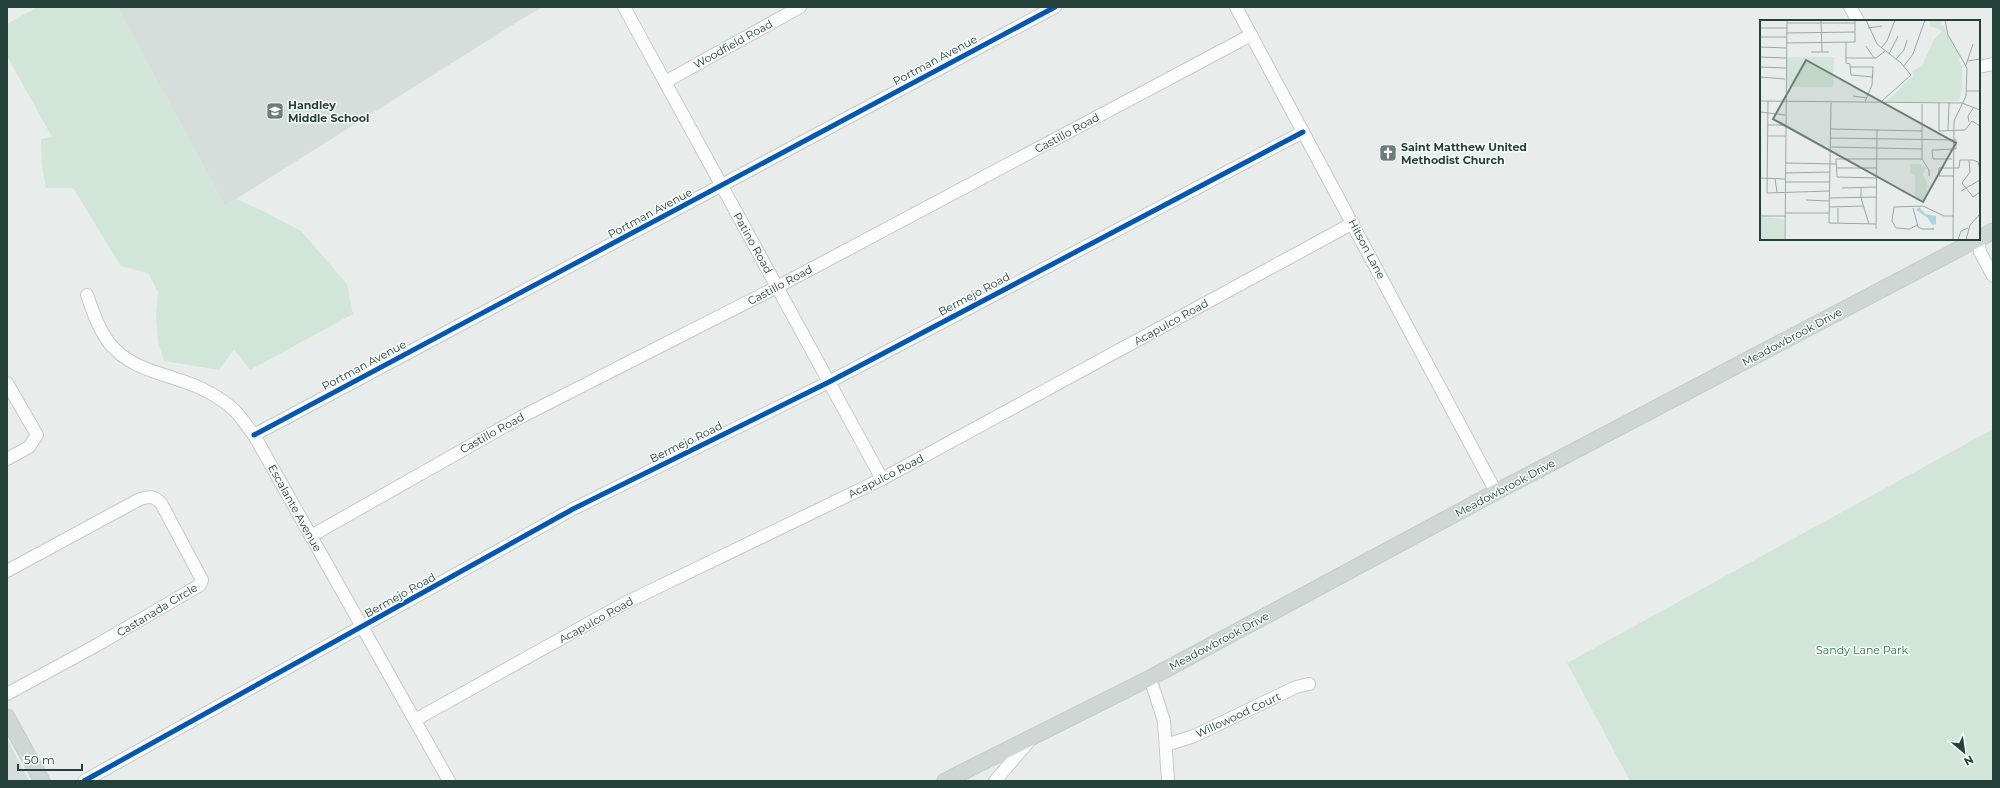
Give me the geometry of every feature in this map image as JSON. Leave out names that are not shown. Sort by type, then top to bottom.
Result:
[{"type":"main road","name":"Meadowbrook Drive","points":[[1980,238],[1993,231]]},
{"type":"main road","name":"Meadowbrook Drive","points":[[945,781],[1150,678],[1496,492],[1976,240]]},
{"type":"main road","points":[[7,717],[42,781]]},
{"type":"street","name":"Patino Road","points":[[624,7],[882,479]]},
{"type":"street","name":"Woodfield Road","points":[[665,82],[800,7]]},
{"type":"street","name":"Portman Avenue","points":[[254,435],[1055,7]]},
{"type":"street","name":"Hitson Lane","points":[[1236,7],[1496,492]]},
{"type":"street","points":[[1850,7],[1857,20]]},
{"type":"street","name":"Castillo Road","points":[[311,536],[521,417],[777,287],[1251,35]]},
{"type":"street","points":[[1980,68],[1993,64]]},
{"type":"street","name":"Bermejo Road","points":[[84,781],[573,510],[829,382],[1303,132]]},
{"type":"street","name":"Acapulco Road","points":[[415,720],[625,603],[882,479],[1353,223]]},
{"type":"street","points":[[1978,240],[1980,252],[1993,276]]},
{"type":"street","name":"Escalante Avenue","points":[[87,295],[96,321],[110,344],[122,356],[143,369],[187,382],[214,396],[233,409],[254,435],[449,781]]},
{"type":"street","points":[[7,383],[36,435],[29,447],[7,459]]},
{"type":"street","name":"Castanada Circle","points":[[7,571],[140,499],[149,496],[155,498],[161,503],[202,580],[200,585],[97,645],[7,694]]},
{"type":"street","points":[[1150,678],[1164,722],[1168,781]]},
{"type":"street","name":"Willowood Court","points":[[1166,745],[1194,736],[1296,687],[1309,684]]},
{"type":"street","points":[[995,781],[1032,737]]},
{"type":"shaded area","name":"Handley Middle School","points":[[117,7],[543,7],[225,206]]},
{"type":"shaded area","points":[[7,739],[29,781],[7,781]]},
{"type":"green space","points":[[38,7],[117,7],[225,206],[236,199],[301,231],[347,284],[353,314],[250,370],[234,349],[219,370],[164,361],[158,342],[156,317],[158,292],[148,273],[121,266],[73,188],[46,188],[42,166],[41,139],[52,137],[7,56],[7,24]]},
{"type":"green space","name":"Sandy Lane Park","points":[[1993,429],[1993,781],[1630,781],[1567,663]]},
{"type":"cycle path","points":[[254,435],[1055,7]]},
{"type":"cycle path","points":[[84,781],[573,509],[829,382],[1303,132]]},
{"type":"place","name":"Handley Middle School","points":[[275,111]]},
{"type":"place","name":"Saint Matthew United Methodist Church","points":[[1388,153]]}]
